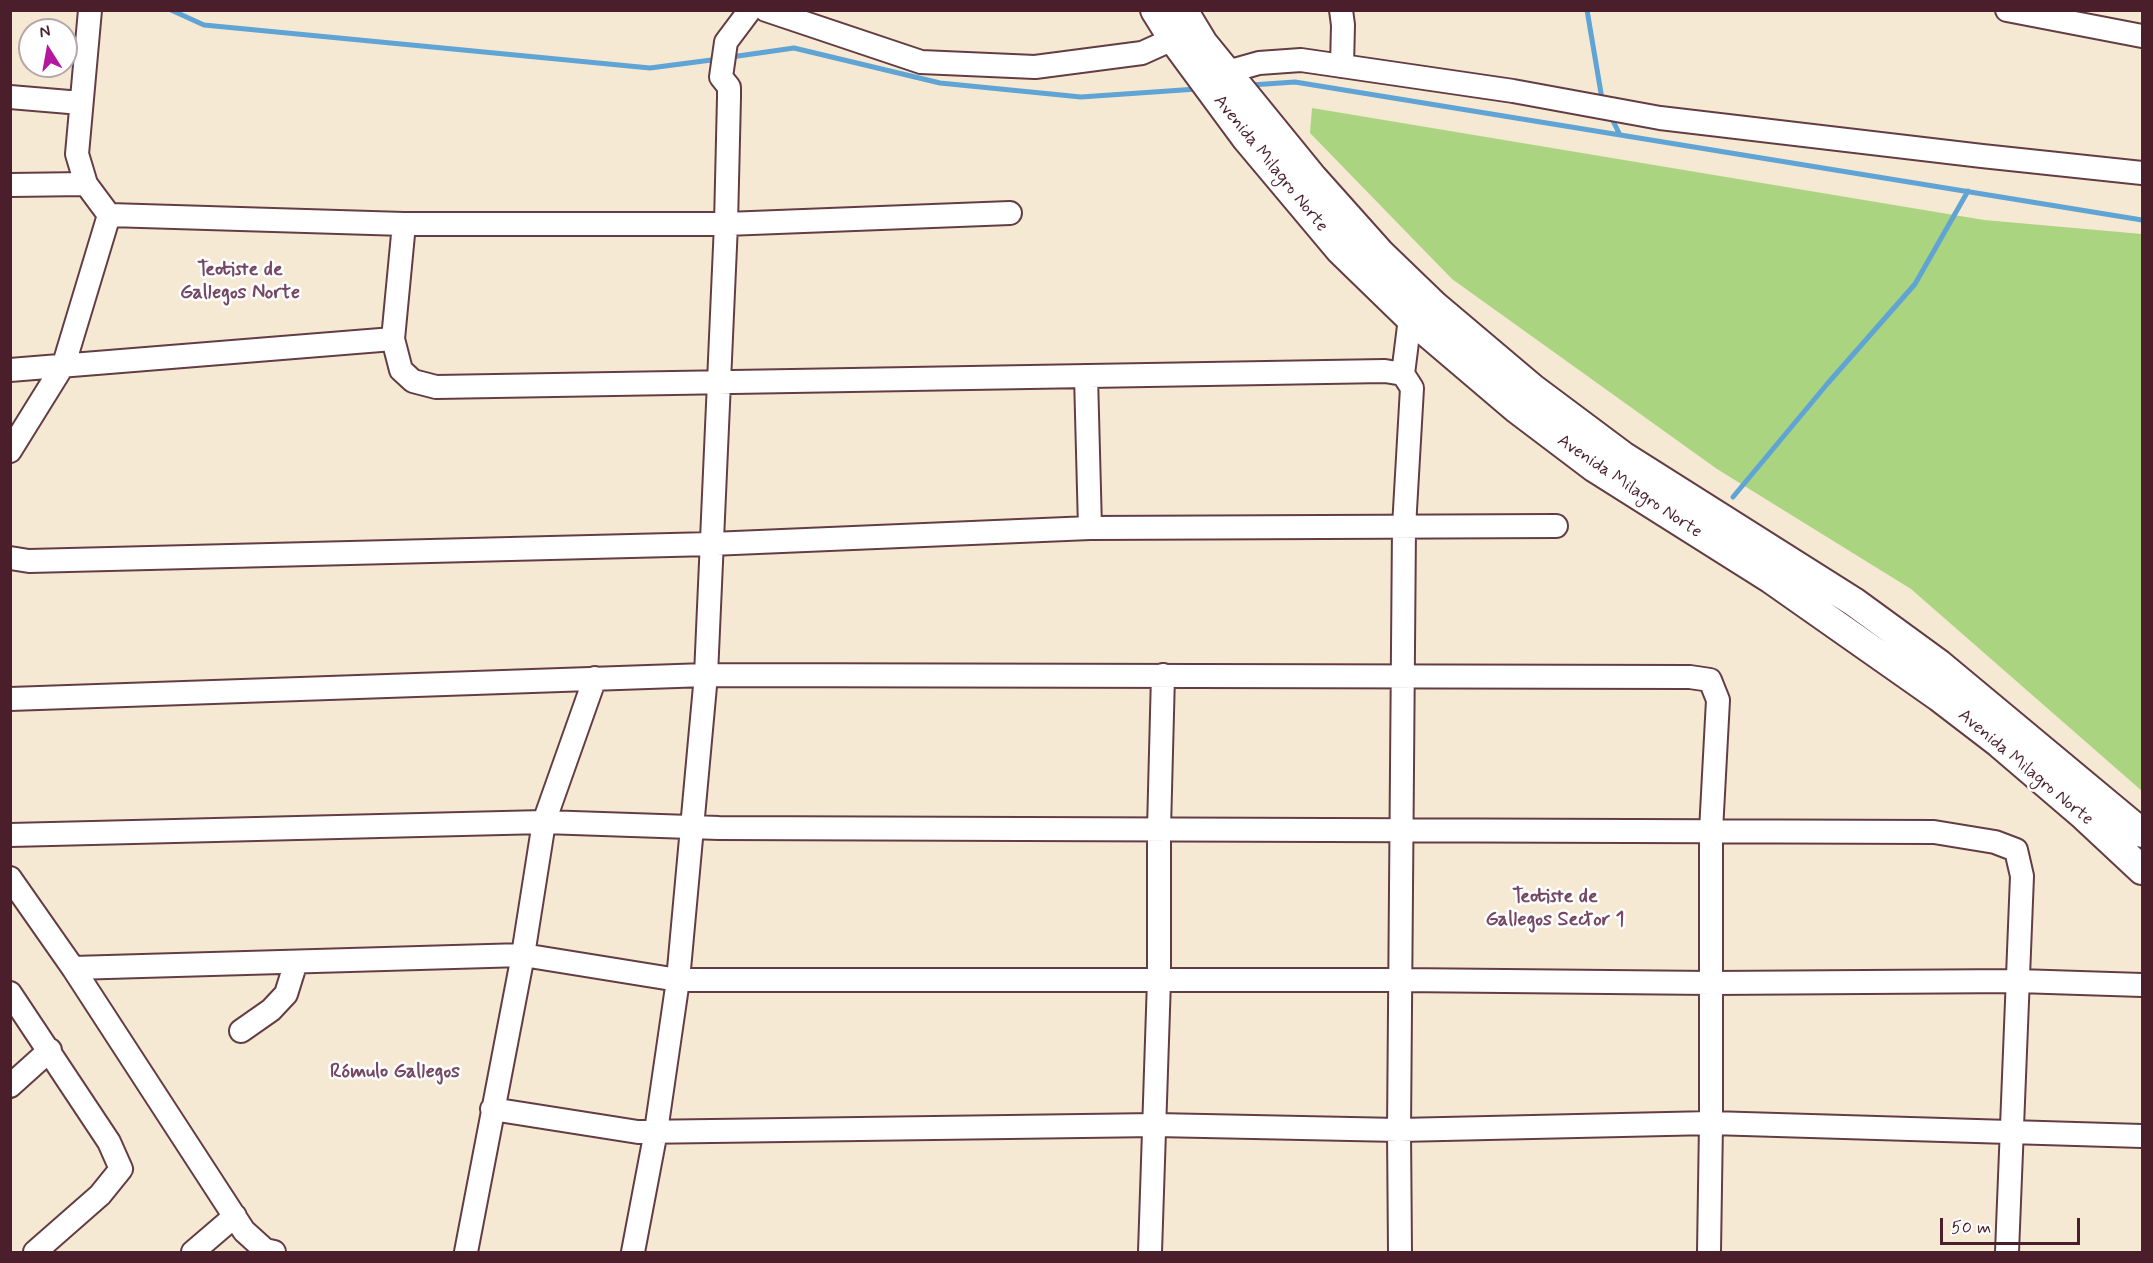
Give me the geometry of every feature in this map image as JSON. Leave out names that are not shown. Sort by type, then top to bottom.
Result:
[{"type":"main road","name":"Avenida Milagro Norte","points":[[1155,10],[1173,39],[1246,138],[1340,250],[1410,318],[1517,409],[1594,468],[1771,579],[1939,697],[1999,743],[2074,807],[2142,870]]},
{"type":"main road","name":"Avenida Milagro Norte","points":[[1183,10],[1203,43],[1313,178],[1380,253],[1435,306],[1524,381],[1623,456],[1854,602],[1929,657],[2142,833]]},
{"type":"street","points":[[90,10],[77,154],[86,184],[109,215]]},
{"type":"street","points":[[633,1252],[656,1131],[678,980],[706,675],[726,224],[729,87],[722,77],[726,42],[750,10]]},
{"type":"street","points":[[766,10],[921,62],[1035,67],[1142,53],[1173,39]]},
{"type":"street","points":[[1341,10],[1342,66]]},
{"type":"street","points":[[2007,10],[2142,36]]},
{"type":"street","points":[[1227,72],[1259,63],[1300,60],[1513,91],[1660,118],[2142,173]]},
{"type":"street","points":[[10,97],[81,103]]},
{"type":"street","points":[[10,185],[86,184]]},
{"type":"street","points":[[109,215],[404,224],[726,224],[1010,213]]},
{"type":"street","points":[[10,451],[64,364],[109,215]]},
{"type":"street","points":[[404,224],[393,339],[401,370],[413,381],[436,387],[1385,371],[1403,374]]},
{"type":"street","points":[[1400,1252],[1404,527],[1412,388],[1403,374],[1410,318]]},
{"type":"street","points":[[10,370],[393,339]]},
{"type":"street","points":[[1086,376],[1090,528]]},
{"type":"street","points":[[10,558],[40,561],[711,544],[1090,528],[1556,525]]},
{"type":"street","points":[[10,699],[706,675],[1690,677],[1710,680],[1718,700],[1711,831],[1712,1123],[1708,1252]]},
{"type":"street","points":[[1150,1252],[1159,980],[1159,829],[1163,675]]},
{"type":"street","points":[[466,1252],[523,956],[544,822],[595,678]]},
{"type":"street","points":[[10,835],[544,822],[692,827],[1934,832],[1995,842],[2016,850],[2022,876],[2007,1252]]},
{"type":"street","points":[[10,879],[73,968],[244,1231],[265,1250],[274,1252]]},
{"type":"street","points":[[73,968],[523,956],[678,980],[1401,980],[1712,983],[2018,981],[2142,985]]},
{"type":"street","points":[[241,1031],[270,1010],[286,994],[296,962]]},
{"type":"street","points":[[10,993],[109,1142],[121,1169],[100,1195],[35,1252]]},
{"type":"street","points":[[10,1086],[50,1050]]},
{"type":"street","points":[[492,1110],[638,1132],[1155,1125],[1399,1130],[1712,1123],[2142,1136]]},
{"type":"street","points":[[193,1252],[235,1216]]},
{"type":"green space","points":[[1312,108],[1984,220],[2142,234],[2142,791],[1911,589],[1717,469],[1452,279],[1310,133]]},
{"type":"waterway","points":[[171,10],[204,25],[650,68],[719,59]]},
{"type":"waterway","points":[[1587,10],[1602,99]]},
{"type":"waterway","points":[[731,57],[794,48],[940,83],[1081,97],[1197,89]]},
{"type":"waterway","points":[[1251,85],[1295,82],[2142,220]]},
{"type":"waterway","points":[[1612,119],[1620,135]]},
{"type":"waterway","points":[[1733,497],[1828,383],[1915,284],[1968,191]]},
{"type":"district","name":"Teotiste de Gallegos Norte","points":[[240,282]]},
{"type":"district","name":"Teotiste de Gallegos Sector 1","points":[[1555,910]]},
{"type":"district","name":"Rómulo Gallegos","points":[[395,1073]]}]
